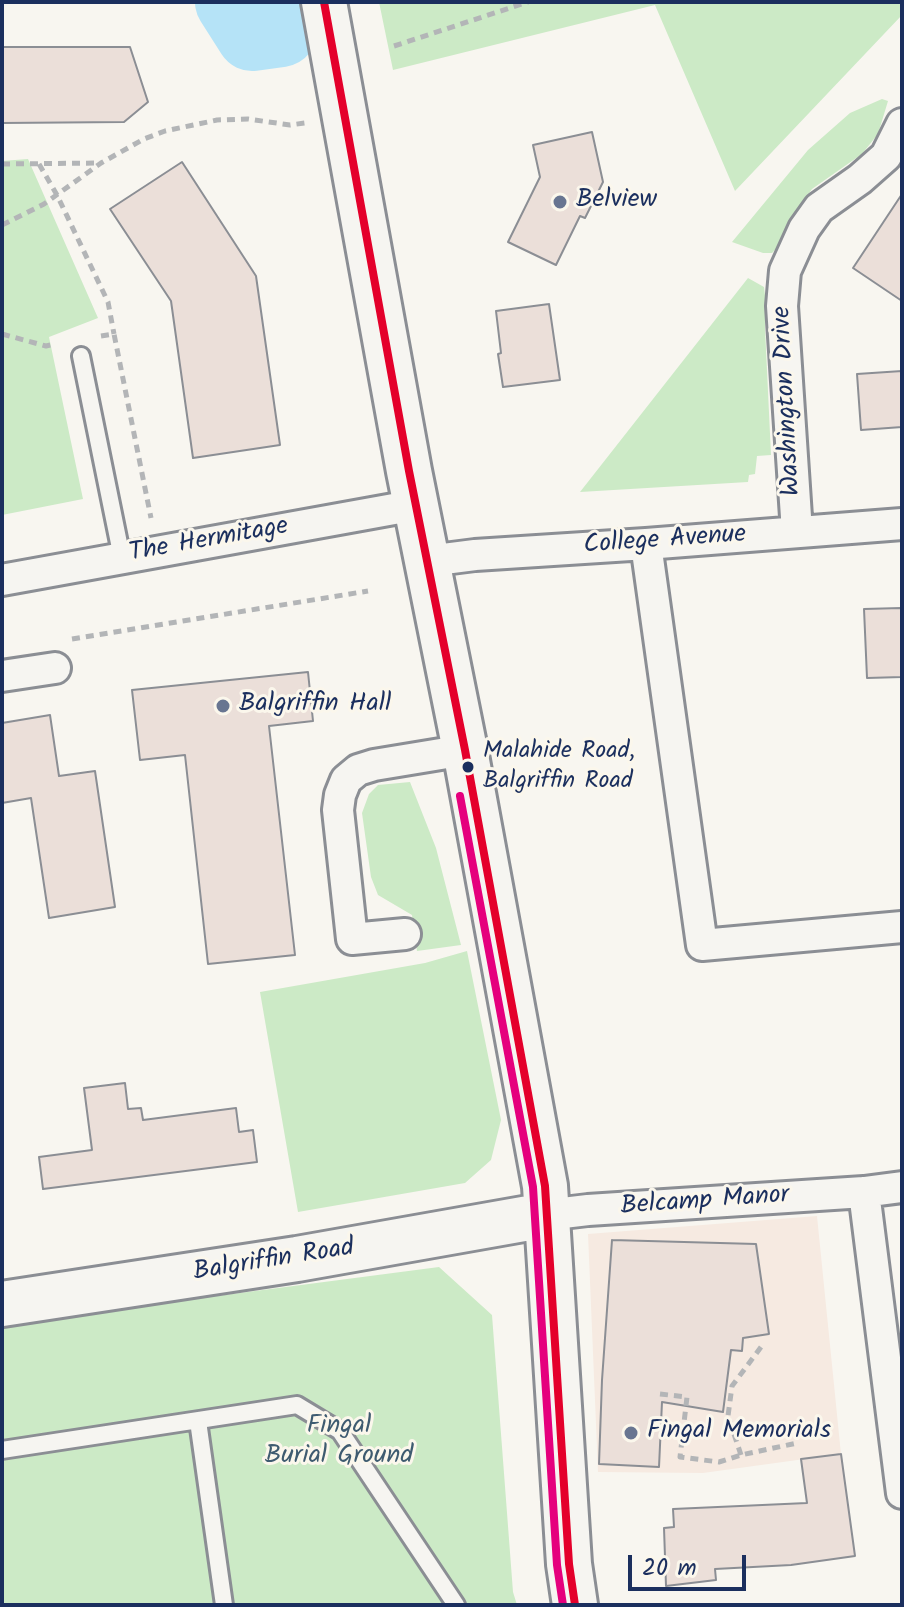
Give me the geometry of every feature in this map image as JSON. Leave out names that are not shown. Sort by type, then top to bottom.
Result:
[{"type":"main road","points":[[310,2],[333,47]]},
{"type":"main road","points":[[324,2],[545,1186],[567,1548],[575,1605]]},
{"type":"main road","name":"Balgriffin Road","points":[[2,1304],[297,1259],[546,1215]]},
{"type":"street","name":"Washington Drive","points":[[797,532],[782,306],[785,271],[804,229],[819,208],[886,156],[902,124]]},
{"type":"street","name":"The Hermitage","points":[[2,580],[416,505]]},
{"type":"street","name":"College Avenue","points":[[428,561],[902,524]]},
{"type":"street","points":[[646,544],[702,945],[902,927]]},
{"type":"street","points":[[2,676],[55,668]]},
{"type":"street","points":[[405,934],[352,939],[338,810],[340,795],[346,780],[358,770],[465,750]]},
{"type":"street","name":"Belcamp Manor","points":[[546,1215],[902,1187]]},
{"type":"street","points":[[864,1192],[902,1493]]},
{"type":"lane","points":[[81,356],[122,558]]},
{"type":"lane","points":[[2,1450],[297,1405],[340,1431],[456,1605]]},
{"type":"lane","points":[[198,1421],[224,1605]]},
{"type":"path","points":[[394,46],[528,2]]},
{"type":"path","points":[[2,225],[44,204],[101,163],[165,131],[217,120],[248,119],[290,125],[345,115]]},
{"type":"path","points":[[2,164],[101,163]]},
{"type":"path","points":[[39,164],[108,302],[114,334]]},
{"type":"path","points":[[55,668],[63,640],[368,591]]},
{"type":"path","points":[[741,1455],[728,1416],[732,1386],[761,1347]]},
{"type":"path","points":[[660,1394],[687,1397],[680,1457],[719,1462],[797,1443]]},
{"type":"shaded area","points":[[817,1216],[841,1454],[703,1473],[598,1472],[588,1234]]},
{"type":"green space","points":[[379,2],[902,2],[902,15],[735,191],[655,5],[393,70]]},
{"type":"green space","points":[[882,99],[888,101],[878,134],[862,154],[812,189],[790,220],[780,245],[772,253],[732,242],[808,150],[850,113]]},
{"type":"green space","points":[[28,159],[98,318],[49,337],[83,499],[2,515],[2,161]]},
{"type":"green space","points":[[748,278],[764,287],[771,455],[757,456],[755,474],[749,475],[748,482],[580,492]]},
{"type":"green space","points":[[410,782],[436,848],[461,945],[417,951],[412,915],[378,895],[371,877],[362,813],[369,794],[378,785]]},
{"type":"green space","points":[[467,951],[501,1120],[491,1160],[465,1183],[298,1212],[260,992],[425,963]]},
{"type":"green space","name":"Fingal Burial Ground","points":[[439,1267],[492,1315],[513,1592],[517,1605],[2,1605],[2,1324]]},
{"type":"building","points":[[2,47],[130,47],[148,102],[124,122],[2,123]]},
{"type":"building","name":"Belview","points":[[592,132],[603,182],[585,218],[580,216],[556,265],[508,242],[540,177],[533,145]]},
{"type":"building","points":[[182,162],[256,276],[280,445],[193,458],[171,301],[110,209]]},
{"type":"building","points":[[902,194],[902,301],[853,268]]},
{"type":"building","points":[[549,304],[560,380],[503,387],[496,311]]},
{"type":"building","points":[[902,371],[902,427],[861,430],[857,374]]},
{"type":"building","points":[[901,608],[902,677],[867,678],[864,609]]},
{"type":"building","points":[[308,672],[313,721],[269,726],[295,955],[208,964],[185,755],[140,760],[132,690]]},
{"type":"building","points":[[50,715],[59,776],[95,771],[115,907],[49,918],[31,798],[2,803],[2,723]]},
{"type":"building","points":[[125,1083],[128,1109],[141,1108],[143,1120],[236,1108],[239,1132],[253,1130],[257,1162],[43,1189],[39,1157],[92,1150],[84,1088]]},
{"type":"building","points":[[612,1240],[756,1244],[769,1334],[743,1338],[742,1351],[731,1350],[723,1412],[662,1402],[659,1467],[599,1464]]},
{"type":"building","points":[[841,1454],[855,1556],[791,1565],[715,1569],[716,1580],[666,1586],[664,1528],[674,1527],[673,1509],[807,1503],[801,1459]]},
{"type":"waterway","points":[[231,2],[252,35],[281,31]]},
{"type":"transit line","points":[[324,2],[409,471],[465,750],[545,1186],[569,1564],[575,1605]]},
{"type":"transit line","points":[[460,796],[533,1187],[557,1565],[563,1605]]},
{"type":"place","name":"Belview","points":[[560,202]]},
{"type":"place","name":"Balgriffin Hall","points":[[223,706]]},
{"type":"place","name":"Malahide Road, Balgriffin Road","points":[[468,767]]},
{"type":"place","name":"Fingal Memorials","points":[[631,1433]]}]
